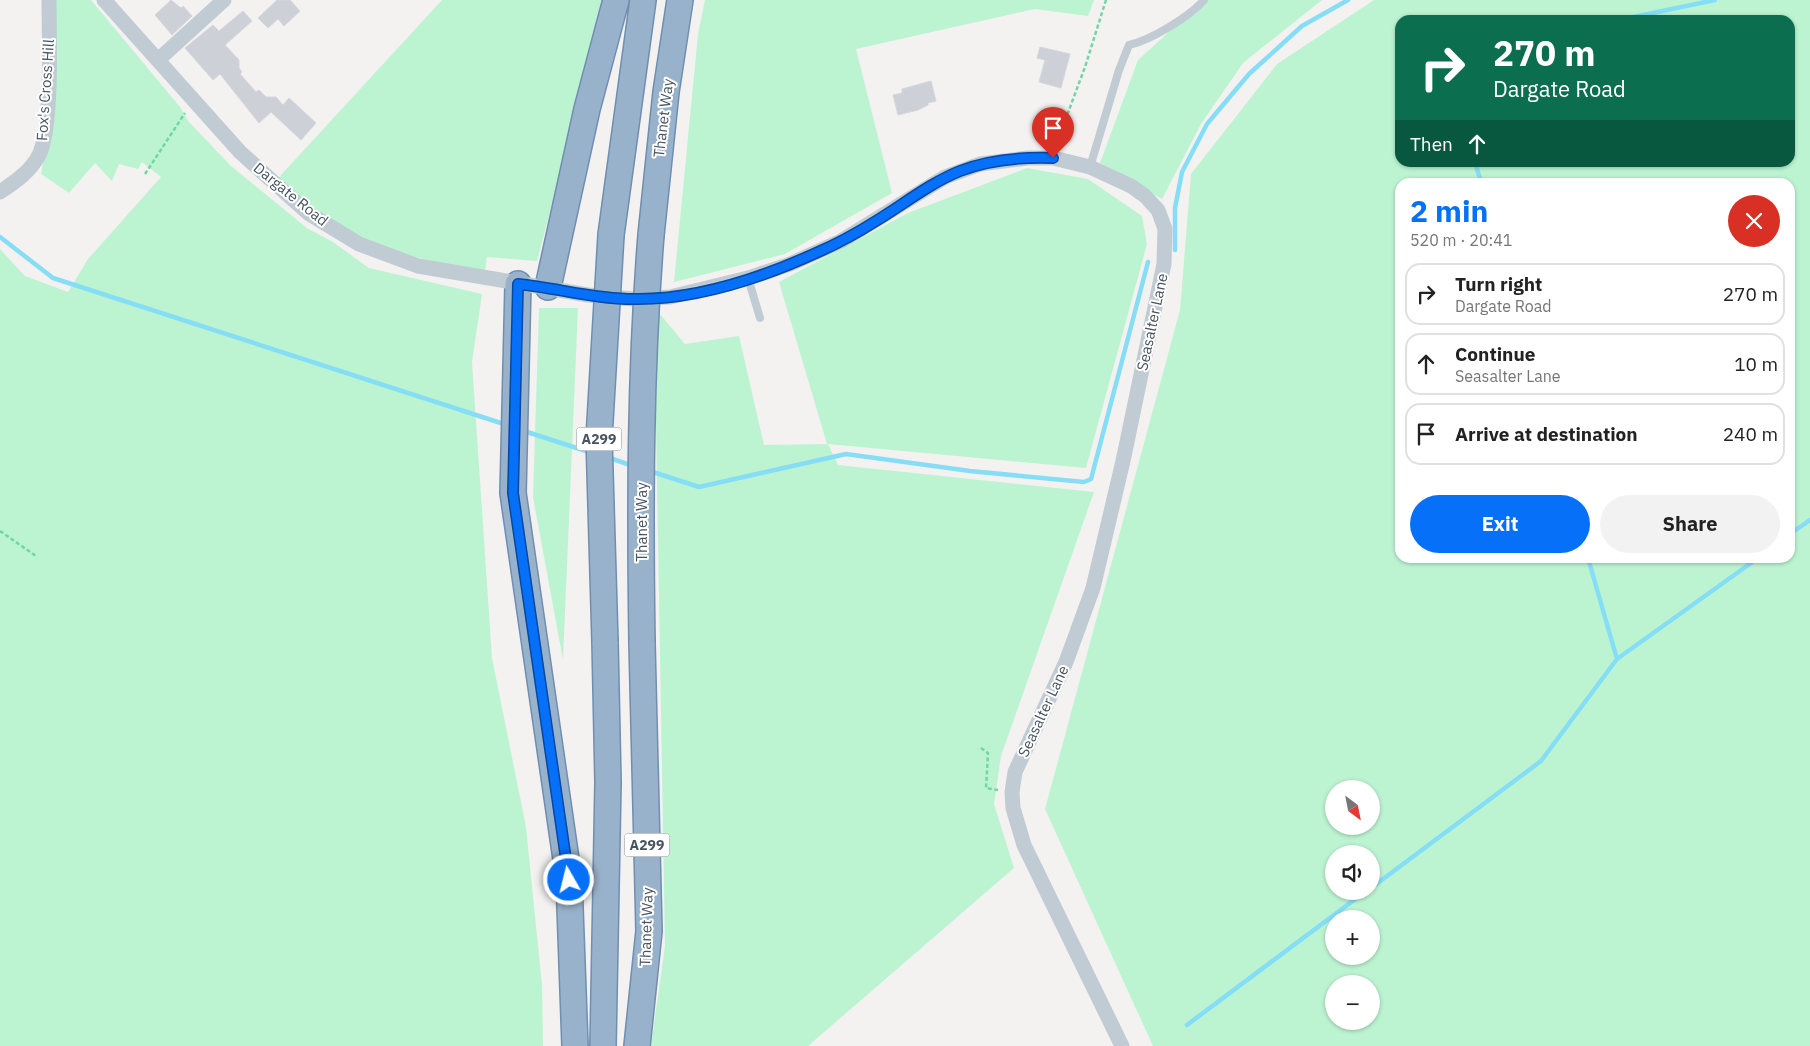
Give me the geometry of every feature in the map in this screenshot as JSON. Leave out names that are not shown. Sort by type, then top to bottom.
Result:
[{"type":"highway","points":[[548,287],[587,109],[616,0]]},
{"type":"highway","name":"A299","points":[[603,1046],[608,782],[599,438],[612,235],[644,0]]},
{"type":"highway","name":"Thanet Way","points":[[637,1046],[649,931],[640,535],[643,336],[666,92],[680,0]]},
{"type":"highway","points":[[518,284],[513,493],[569,880],[575,1046]]},
{"type":"street","name":"Fox's Cross Hill","points":[[0,192],[31,167],[41,146],[47,106],[49,0]]},
{"type":"street","name":"Dargate Road","points":[[104,0],[240,152],[308,213],[338,233],[378,252],[418,266],[518,284],[548,287]]},
{"type":"street","points":[[158,60],[224,0]]},
{"type":"street","name":"Seasalter Lane","points":[[548,287],[588,295],[634,299],[670,297],[748,278],[790,264],[841,241],[876,221],[925,188],[961,170],[1005,159],[1053,158],[1090,167],[1132,186],[1154,204],[1165,228],[1164,264],[1124,461],[1093,588],[1066,662],[1018,765],[1012,792],[1016,825],[1024,845],[1122,1046]]},
{"type":"lane","points":[[1090,167],[1119,70],[1130,45],[1142,42],[1181,18],[1204,0]]},
{"type":"lane","points":[[748,278],[760,318]]},
{"type":"path","points":[[1053,158],[1106,0]]},
{"type":"path","points":[[145,174],[193,101]]},
{"type":"path","points":[[0,531],[36,556]]},
{"type":"path","points":[[981,748],[988,753],[986,788],[1012,792]]},
{"type":"green space","points":[[56,0],[91,0],[180,107],[189,122],[231,166],[307,228],[333,242],[369,268],[482,294],[472,362],[492,658],[526,827],[542,985],[543,1046],[0,1046],[0,249],[25,276],[68,292],[88,259],[161,177],[142,162],[138,169],[119,164],[112,181],[95,163],[69,193],[41,174],[51,117]]},
{"type":"green space","points":[[442,0],[606,0],[537,261],[487,257],[485,271],[427,260],[385,248],[346,230],[279,181],[281,175]]},
{"type":"green space","points":[[705,0],[1094,0],[1088,16],[1035,9],[856,49],[892,193],[785,254],[674,282],[698,34]]},
{"type":"green space","points":[[1204,0],[1322,0],[1243,63],[1201,124],[1162,199],[1100,163],[1138,60]]},
{"type":"green space","points":[[1374,0],[1810,0],[1810,1046],[1153,1046],[1045,809],[1180,310],[1191,174],[1277,64]]},
{"type":"green space","points":[[1027,168],[1088,179],[1142,216],[1147,244],[1086,468],[828,444],[838,465],[1094,492],[1001,756],[994,804],[1014,868],[808,1046],[651,1046],[665,946],[654,307],[685,344],[739,336],[764,445],[827,444],[779,282],[908,213]]},
{"type":"green space","points":[[539,308],[578,308],[563,660],[533,497]]},
{"type":"building","points":[[171,0],[181,8],[183,6],[192,16],[172,35],[155,15]]},
{"type":"building","points":[[277,0],[290,0],[300,11],[284,26],[278,19],[268,28],[258,18]]},
{"type":"building","points":[[243,11],[252,21],[225,45],[239,60],[239,68],[242,72],[240,74],[256,92],[259,90],[266,97],[276,97],[283,105],[289,98],[316,123],[301,140],[271,112],[259,123],[220,74],[213,80],[185,48],[213,25],[219,31]]},
{"type":"building","points":[[1040,47],[1070,54],[1061,88],[1039,82],[1045,60],[1037,58]]},
{"type":"building","points":[[931,81],[936,101],[928,103],[928,105],[918,110],[898,115],[893,95],[902,93],[902,89]]},
{"type":"waterway","points":[[1175,250],[1175,208],[1182,172],[1207,124],[1249,74],[1302,26],[1348,0]]},
{"type":"waterway","points":[[1643,15],[1715,0]]},
{"type":"waterway","points":[[1476,167],[1480,178]]},
{"type":"waterway","points":[[0,237],[53,278],[507,425]]},
{"type":"waterway","points":[[650,471],[699,487],[846,454],[970,471],[1084,482],[1091,479],[1148,262]]},
{"type":"waterway","points":[[521,430],[592,453]]},
{"type":"waterway","points":[[607,457],[633,466]]},
{"type":"waterway","points":[[1795,530],[1810,520]]},
{"type":"waterway","points":[[1589,563],[1617,659]]},
{"type":"waterway","points":[[1380,881],[1541,761],[1617,659],[1751,563]]},
{"type":"waterway","points":[[1187,1025],[1354,900]]},
{"type":"route","points":[[569,880],[513,493],[518,284],[548,287],[588,295],[634,299],[670,297],[714,287],[748,278],[816,253],[876,221],[925,188],[961,170],[1005,159],[1053,158]]}]
